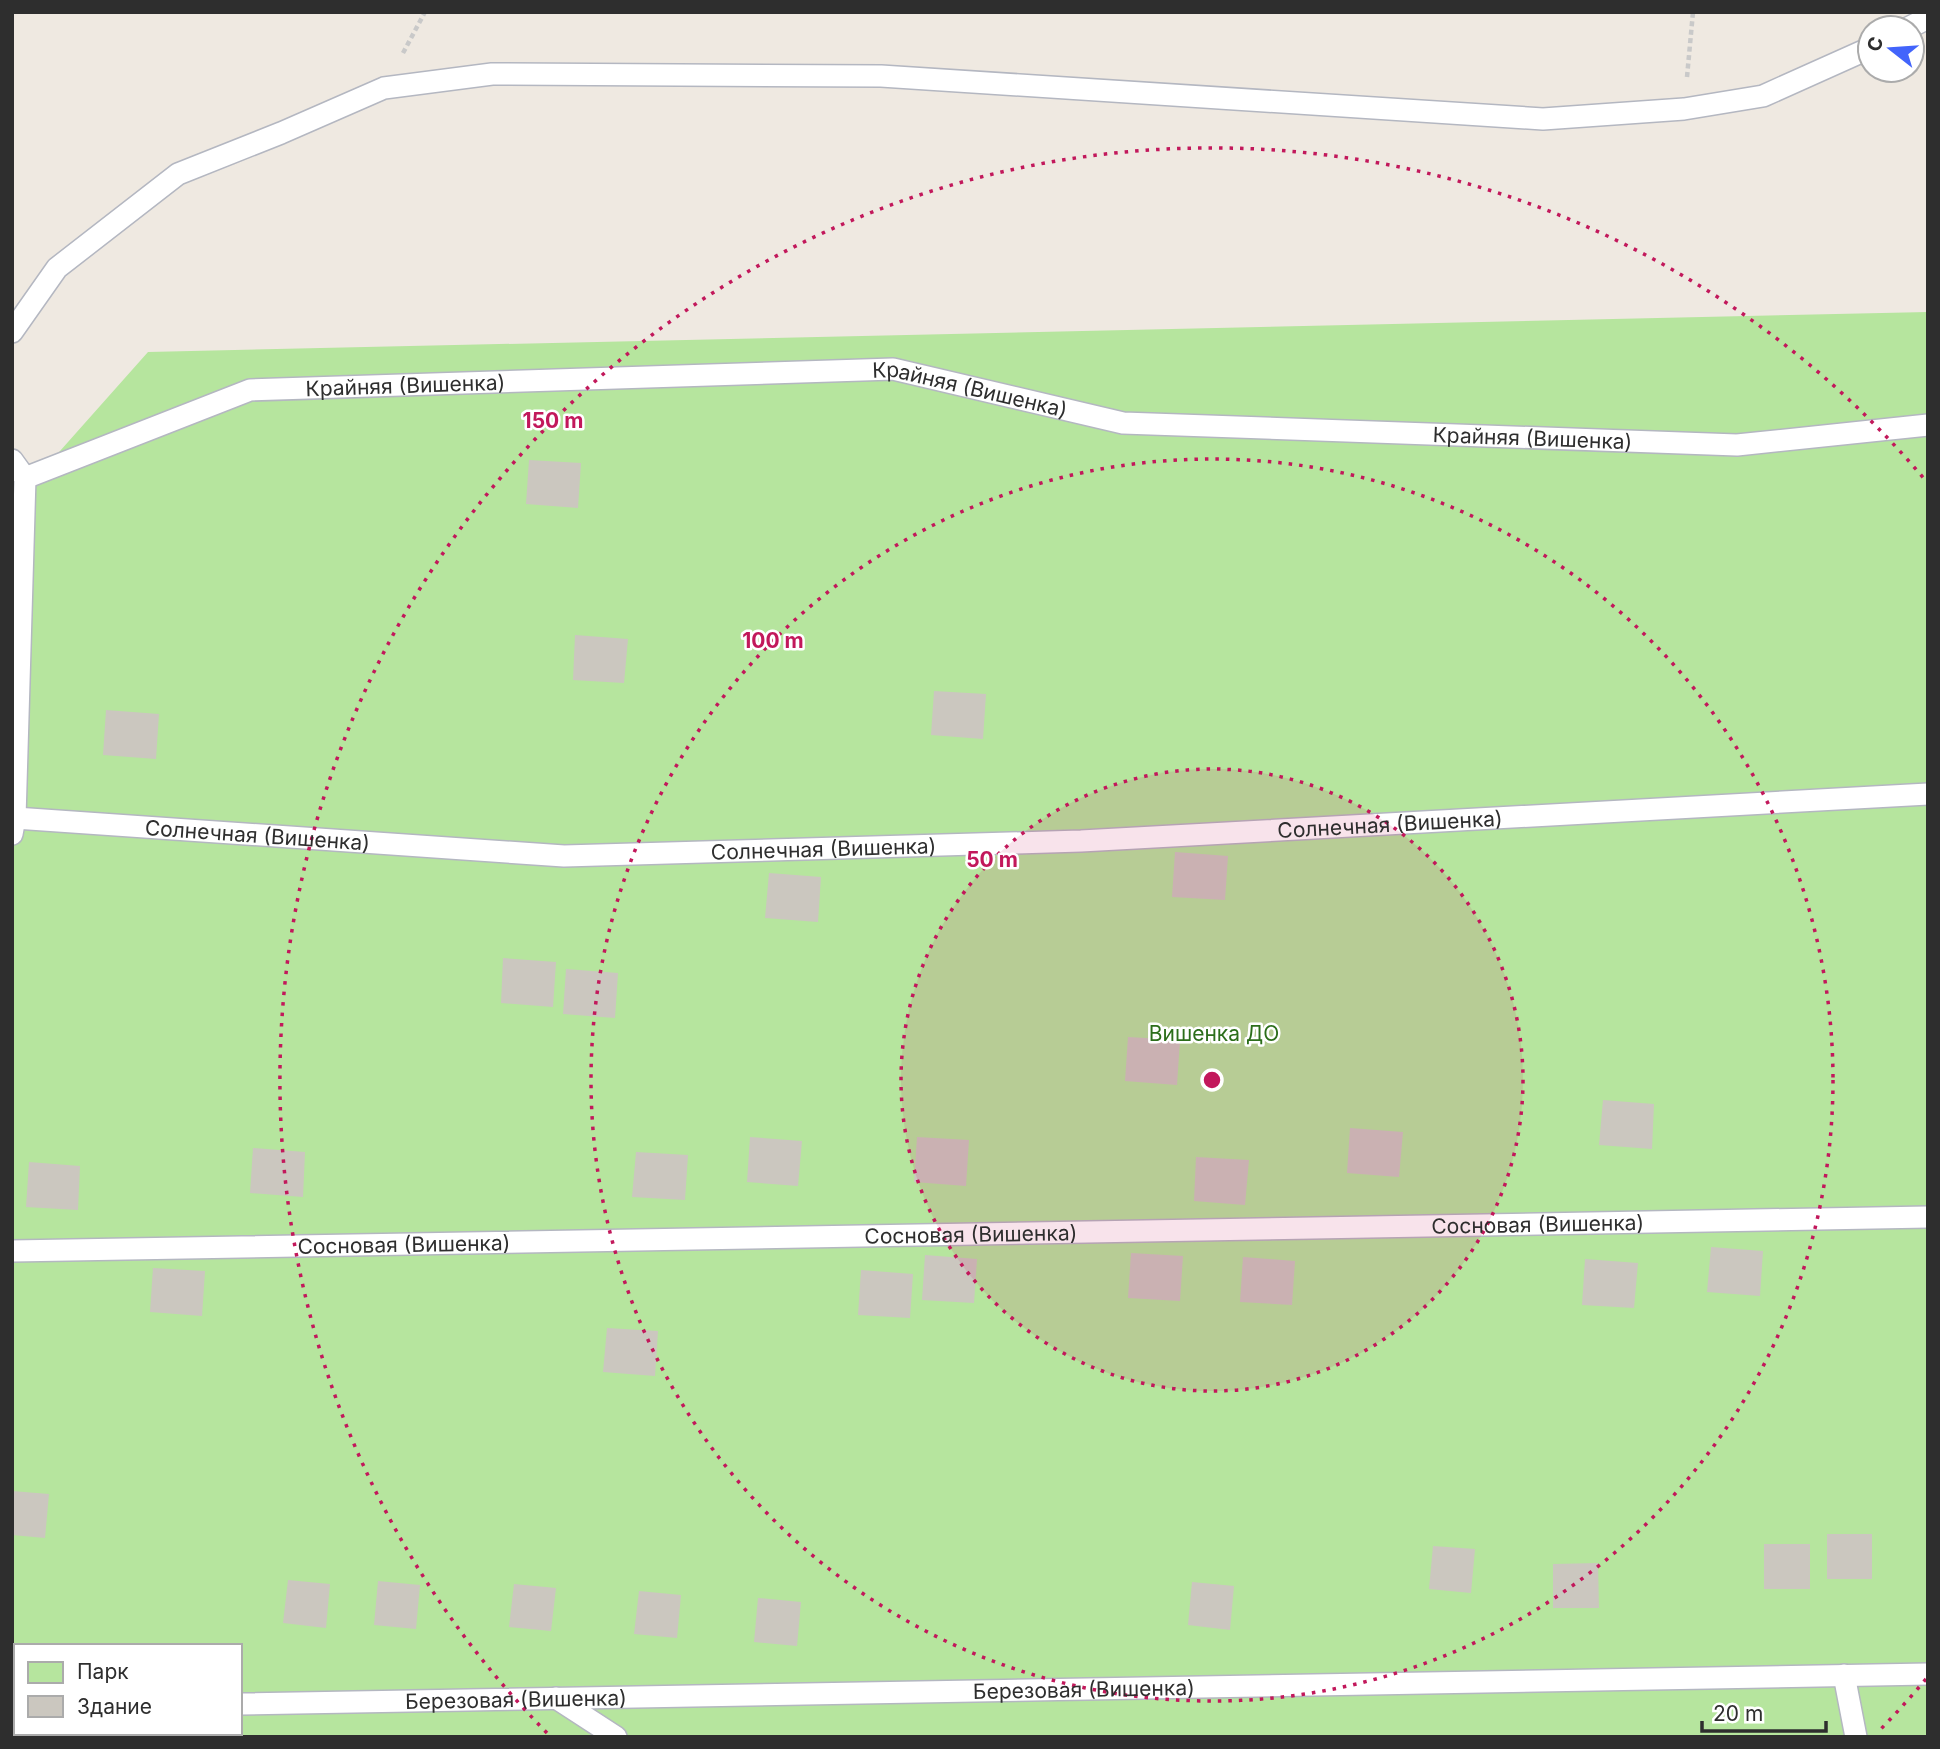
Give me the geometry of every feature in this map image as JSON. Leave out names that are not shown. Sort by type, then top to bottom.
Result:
[{"type":"lane","points":[[12,332],[57,268],[178,174],[384,88],[492,74],[881,76],[1543,119],[1684,109],[1763,96],[1856,54]]},
{"type":"lane","name":"Крайняя (Вишенка)","points":[[25,478],[250,390],[893,369],[1123,423],[1737,445],[1928,425]]},
{"type":"lane","points":[[12,460],[25,478],[13,826]]},
{"type":"lane","name":"Солнечная (Вишенка)","points":[[13,826],[564,856],[1081,841],[1928,794]]},
{"type":"lane","name":"Сосновая (Вишенка)","points":[[12,1251],[1928,1217]]},
{"type":"lane","name":"Березовая (Вишенка)","points":[[242,1704],[1928,1674]]},
{"type":"lane","points":[[1844,1675],[1856,1737]]},
{"type":"lane","points":[[556,1698],[616,1737]]},
{"type":"path","points":[[1684,109],[1693,12]]},
{"type":"green space","name":"Вишенка ДО","points":[[1928,312],[1928,1737],[12,1737],[12,505],[148,352]]},
{"type":"building","points":[[529,460],[581,463],[578,508],[526,504]]},
{"type":"building","points":[[575,635],[628,639],[624,683],[573,680]]},
{"type":"building","points":[[934,691],[986,694],[983,739],[931,735]]},
{"type":"building","points":[[106,710],[159,714],[156,759],[103,755]]},
{"type":"building","points":[[1175,852],[1228,856],[1225,900],[1172,897]]},
{"type":"building","points":[[769,873],[821,877],[818,922],[765,918]]},
{"type":"building","points":[[503,958],[556,962],[553,1007],[501,1003]]},
{"type":"building","points":[[566,969],[618,973],[615,1018],[563,1014]]},
{"type":"building","points":[[1128,1037],[1180,1040],[1177,1085],[1125,1081]]},
{"type":"building","points":[[1603,1100],[1654,1104],[1652,1149],[1599,1145]]},
{"type":"building","points":[[1350,1128],[1403,1132],[1399,1177],[1347,1173]]},
{"type":"building","points":[[750,1137],[802,1141],[798,1186],[747,1182]]},
{"type":"building","points":[[917,1137],[969,1140],[966,1186],[914,1182]]},
{"type":"building","points":[[253,1148],[305,1152],[303,1197],[250,1193]]},
{"type":"building","points":[[636,1152],[688,1155],[685,1200],[632,1197]]},
{"type":"building","points":[[1196,1157],[1249,1160],[1245,1205],[1194,1201]]},
{"type":"building","points":[[29,1162],[80,1166],[78,1210],[26,1207]]},
{"type":"building","points":[[1711,1247],[1763,1251],[1760,1296],[1707,1292]]},
{"type":"building","points":[[1131,1253],[1183,1256],[1180,1301],[1128,1298]]},
{"type":"building","points":[[925,1255],[977,1259],[974,1303],[922,1300]]},
{"type":"building","points":[[1243,1257],[1295,1261],[1292,1305],[1240,1302]]},
{"type":"building","points":[[1585,1259],[1638,1263],[1634,1308],[1582,1305]]},
{"type":"building","points":[[153,1268],[205,1271],[202,1316],[150,1312]]},
{"type":"building","points":[[861,1270],[913,1274],[910,1318],[858,1315]]},
{"type":"building","points":[[607,1328],[658,1331],[655,1376],[603,1372]]},
{"type":"building","points":[[12,1491],[49,1494],[45,1538],[12,1535]]},
{"type":"building","points":[[1827,1534],[1872,1534],[1872,1579],[1827,1579]]},
{"type":"building","points":[[1764,1544],[1810,1544],[1810,1589],[1764,1589]]},
{"type":"building","points":[[1433,1546],[1475,1549],[1471,1593],[1429,1589]]},
{"type":"building","points":[[1598,1563],[1599,1608],[1553,1608],[1553,1564]]},
{"type":"building","points":[[288,1580],[330,1584],[326,1628],[283,1623]]},
{"type":"building","points":[[378,1581],[420,1585],[416,1629],[374,1625]]},
{"type":"building","points":[[1192,1582],[1234,1586],[1230,1630],[1188,1625]]},
{"type":"building","points":[[514,1584],[556,1588],[551,1631],[509,1627]]},
{"type":"building","points":[[639,1591],[681,1595],[677,1638],[634,1634]]},
{"type":"building","points":[[758,1598],[801,1602],[797,1646],[754,1642]]}]
